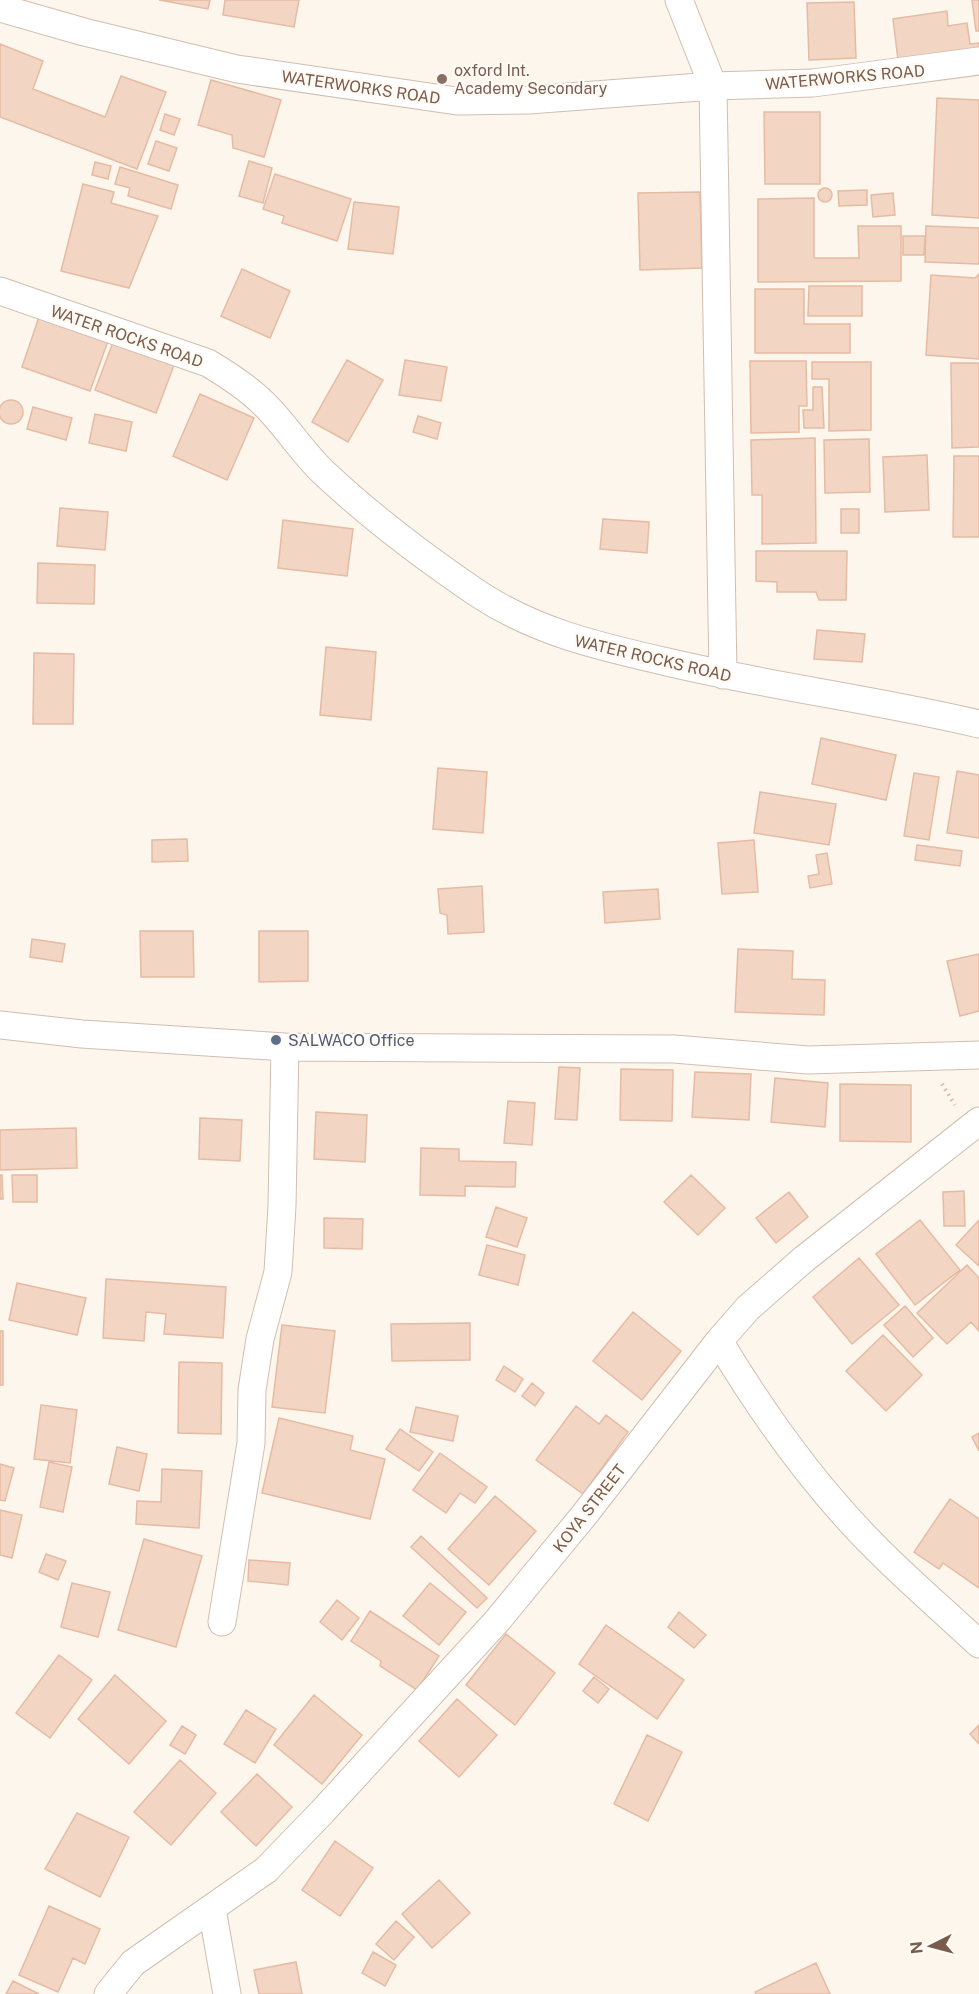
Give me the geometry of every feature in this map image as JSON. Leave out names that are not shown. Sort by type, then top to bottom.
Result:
[{"type":"street","points":[[679,0],[713,86],[723,675]]},
{"type":"street","name":"WATERWORKS ROAD","points":[[0,8],[84,32],[237,69],[457,101],[529,100],[713,86],[813,82],[979,61]]},
{"type":"street","name":"WATER ROCKS ROAD","points":[[0,291],[208,363],[238,382],[265,404],[321,470],[391,531],[482,596],[577,641],[723,675],[917,709],[979,724]]},
{"type":"street","points":[[0,1024],[82,1034],[285,1047],[674,1049],[808,1060],[926,1058],[979,1054]]},
{"type":"street","points":[[222,1622],[251,1443],[252,1390],[260,1339],[278,1272],[282,1206],[285,1047]]},
{"type":"street","name":"KOYA STREET","points":[[108,1994],[133,1964],[266,1870],[497,1621],[585,1514],[719,1341],[748,1308],[804,1259],[976,1131]]},
{"type":"street","points":[[719,1341],[746,1386],[807,1470],[878,1550],[979,1644]]},
{"type":"street","points":[[213,1909],[227,1994]]},
{"type":"path","points":[[926,1058],[976,1131]]},
{"type":"building","points":[[159,0],[210,0],[208,9]]},
{"type":"building","points":[[225,0],[299,0],[294,27],[223,15]]},
{"type":"building","points":[[972,0],[979,0],[979,31],[976,31]]},
{"type":"building","points":[[854,2],[856,58],[809,60],[807,3]]},
{"type":"building","points":[[947,11],[948,26],[967,23],[970,44],[979,43],[979,57],[899,68],[893,19]]},
{"type":"building","points":[[0,44],[43,61],[33,89],[105,117],[121,76],[166,92],[137,169],[0,117]]},
{"type":"building","points":[[211,80],[281,100],[264,157],[233,148],[232,135],[198,125]]},
{"type":"building","points":[[937,98],[979,100],[979,218],[932,215]]},
{"type":"building","points":[[764,112],[820,112],[820,184],[765,184]]},
{"type":"building","points":[[165,114],[180,119],[174,135],[160,130]]},
{"type":"building","points":[[156,141],[177,148],[169,171],[148,164]]},
{"type":"building","points":[[249,161],[272,168],[263,203],[239,196]]},
{"type":"building","points":[[95,162],[111,166],[108,179],[92,175]]},
{"type":"building","points":[[120,167],[178,185],[171,209],[128,196],[130,188],[115,184]]},
{"type":"building","points":[[275,174],[351,199],[337,241],[282,223],[284,216],[263,209]]},
{"type":"building","points":[[83,184],[114,192],[111,203],[158,216],[129,288],[61,271]]},
{"type":"building","points":[[822,188],[828,188],[832,195],[828,202],[822,202],[818,198],[818,192]]},
{"type":"building","points":[[867,190],[867,205],[839,206],[838,191]]},
{"type":"building","points":[[700,192],[702,268],[640,270],[638,193]]},
{"type":"building","points":[[893,193],[895,215],[873,217],[871,195]]},
{"type":"building","points":[[814,198],[814,258],[859,258],[858,226],[901,226],[901,281],[758,282],[758,199]]},
{"type":"building","points":[[354,202],[399,207],[393,254],[348,249]]},
{"type":"building","points":[[926,226],[979,228],[979,264],[925,262]]},
{"type":"building","points":[[903,236],[925,236],[924,255],[903,255]]},
{"type":"building","points":[[242,269],[290,291],[270,338],[221,316]]},
{"type":"building","points":[[979,274],[979,359],[926,355],[931,275],[975,278]]},
{"type":"building","points":[[809,286],[862,286],[862,316],[808,316]]},
{"type":"building","points":[[755,289],[804,289],[804,324],[850,324],[850,353],[755,353]]},
{"type":"building","points":[[39,317],[108,341],[90,391],[22,367]]},
{"type":"building","points":[[115,337],[176,360],[156,413],[95,390]]},
{"type":"building","points":[[347,360],[383,380],[348,442],[312,422]]},
{"type":"building","points":[[405,360],[447,367],[441,401],[399,395]]},
{"type":"building","points":[[750,361],[806,361],[807,406],[799,406],[799,432],[751,433]]},
{"type":"building","points":[[812,362],[871,362],[871,430],[829,431],[829,379],[812,379]]},
{"type":"building","points":[[951,363],[979,363],[979,447],[952,448]]},
{"type":"building","points":[[813,387],[822,387],[824,428],[804,428],[803,410],[813,410]]},
{"type":"building","points":[[200,394],[254,418],[227,480],[173,456]]},
{"type":"building","points":[[11,400],[20,403],[23,412],[20,421],[11,424],[2,421],[-1,412],[2,403]]},
{"type":"building","points":[[33,407],[72,418],[66,440],[27,429]]},
{"type":"building","points":[[95,414],[132,422],[126,451],[89,443]]},
{"type":"building","points":[[418,416],[441,423],[437,439],[413,432]]},
{"type":"building","points":[[815,438],[816,543],[762,544],[762,495],[752,495],[751,440]]},
{"type":"building","points":[[869,439],[870,492],[825,493],[824,440]]},
{"type":"building","points":[[927,455],[929,510],[885,512],[883,457]]},
{"type":"building","points":[[954,456],[979,456],[979,537],[953,537]]},
{"type":"building","points":[[60,508],[108,512],[105,550],[57,546]]},
{"type":"building","points":[[841,509],[859,509],[859,533],[841,533]]},
{"type":"building","points":[[603,519],[649,522],[647,553],[600,549]]},
{"type":"building","points":[[283,520],[353,529],[347,576],[278,568]]},
{"type":"building","points":[[756,551],[847,551],[846,600],[819,600],[816,592],[777,592],[777,582],[756,581]]},
{"type":"building","points":[[38,563],[95,565],[94,604],[37,603]]},
{"type":"building","points":[[817,630],[865,634],[862,662],[814,659]]},
{"type":"building","points":[[326,647],[376,652],[371,720],[320,715]]},
{"type":"building","points":[[34,653],[74,654],[73,724],[33,724]]},
{"type":"building","points":[[821,738],[896,755],[886,800],[812,784]]},
{"type":"building","points":[[438,768],[487,772],[483,833],[433,829]]},
{"type":"building","points":[[957,771],[979,775],[979,838],[947,833]]},
{"type":"building","points":[[914,773],[939,777],[929,840],[904,836]]},
{"type":"building","points":[[760,792],[836,804],[829,845],[754,833]]},
{"type":"building","points":[[187,839],[188,861],[152,862],[152,840]]},
{"type":"building","points":[[754,840],[758,892],[722,894],[718,843]]},
{"type":"building","points":[[917,845],[962,851],[960,866],[915,860]]},
{"type":"building","points":[[827,853],[832,884],[810,888],[808,876],[819,874],[816,855]]},
{"type":"building","points":[[482,886],[484,932],[448,934],[447,915],[440,913],[438,889]]},
{"type":"building","points":[[658,889],[660,919],[605,923],[603,892]]},
{"type":"building","points":[[140,931],[193,931],[194,977],[141,977]]},
{"type":"building","points":[[259,931],[308,931],[308,981],[259,982]]},
{"type":"building","points":[[32,939],[65,944],[62,962],[30,957]]},
{"type":"building","points":[[738,949],[793,951],[792,979],[825,980],[824,1015],[735,1012]]},
{"type":"building","points":[[979,954],[979,1011],[960,1016],[947,961]]},
{"type":"building","points":[[559,1067],[580,1068],[577,1120],[555,1119]]},
{"type":"building","points":[[621,1069],[673,1070],[672,1121],[620,1120]]},
{"type":"building","points":[[695,1072],[751,1074],[749,1120],[692,1117]]},
{"type":"building","points":[[775,1078],[828,1083],[825,1127],[771,1122]]},
{"type":"building","points":[[840,1084],[911,1085],[911,1142],[840,1141]]},
{"type":"building","points":[[508,1101],[535,1103],[532,1145],[504,1143]]},
{"type":"building","points":[[316,1112],[367,1115],[365,1162],[314,1159]]},
{"type":"building","points":[[200,1118],[242,1120],[240,1161],[199,1159]]},
{"type":"building","points":[[76,1128],[77,1168],[0,1170],[0,1130]]},
{"type":"building","points":[[421,1148],[459,1149],[459,1161],[516,1162],[515,1187],[465,1186],[465,1196],[420,1195]]},
{"type":"building","points":[[0,1175],[2,1175],[3,1199],[0,1199]]},
{"type":"building","points":[[12,1175],[37,1175],[37,1202],[13,1202]]},
{"type":"building","points":[[691,1175],[725,1208],[698,1235],[664,1202]]},
{"type":"building","points":[[964,1191],[965,1226],[944,1226],[943,1192]]},
{"type":"building","points":[[789,1192],[808,1217],[776,1243],[756,1218]]},
{"type":"building","points":[[496,1207],[527,1218],[517,1247],[486,1237]]},
{"type":"building","points":[[324,1218],[363,1219],[362,1249],[324,1248]]},
{"type":"building","points":[[920,1220],[960,1270],[915,1305],[876,1254]]},
{"type":"building","points":[[979,1220],[979,1266],[956,1245]]},
{"type":"building","points":[[487,1245],[525,1255],[518,1285],[479,1275]]},
{"type":"building","points":[[859,1258],[899,1305],[852,1344],[813,1297]]},
{"type":"building","points":[[967,1265],[979,1278],[979,1331],[971,1322],[947,1344],[917,1313]]},
{"type":"building","points":[[106,1279],[226,1287],[223,1338],[164,1334],[166,1314],[146,1312],[144,1341],[103,1338]]},
{"type":"building","points":[[17,1283],[86,1298],[77,1335],[9,1320]]},
{"type":"building","points":[[905,1306],[933,1338],[913,1357],[884,1325]]},
{"type":"building","points":[[633,1312],[681,1351],[642,1400],[593,1361]]},
{"type":"building","points":[[470,1323],[470,1360],[392,1361],[391,1324]]},
{"type":"building","points":[[282,1325],[335,1331],[325,1413],[272,1407]]},
{"type":"building","points":[[0,1331],[3,1331],[3,1385],[0,1385]]},
{"type":"building","points":[[883,1335],[922,1375],[886,1411],[846,1371]]},
{"type":"building","points":[[179,1362],[222,1363],[221,1434],[178,1433]]},
{"type":"building","points":[[504,1366],[523,1379],[515,1392],[496,1380]]},
{"type":"building","points":[[532,1383],[544,1393],[535,1406],[522,1396]]},
{"type":"building","points":[[41,1405],[77,1410],[70,1463],[34,1459]]},
{"type":"building","points":[[576,1406],[599,1424],[606,1415],[628,1432],[583,1494],[536,1460]]},
{"type":"building","points":[[416,1407],[458,1416],[453,1441],[410,1432]]},
{"type":"building","points":[[279,1418],[353,1436],[350,1450],[385,1459],[370,1519],[262,1493]]},
{"type":"building","points":[[400,1429],[433,1452],[419,1471],[386,1449]]},
{"type":"building","points":[[979,1433],[979,1451],[972,1437]]},
{"type":"building","points":[[117,1447],[147,1454],[139,1491],[109,1484]]},
{"type":"building","points":[[440,1453],[487,1487],[475,1503],[460,1493],[446,1513],[413,1490]]},
{"type":"building","points":[[49,1462],[72,1467],[63,1512],[40,1507]]},
{"type":"building","points":[[0,1464],[14,1468],[5,1501],[0,1500]]},
{"type":"building","points":[[162,1469],[202,1471],[199,1528],[136,1524],[137,1501],[161,1502]]},
{"type":"building","points":[[495,1496],[536,1531],[489,1585],[448,1549]]},
{"type":"building","points":[[950,1499],[979,1519],[979,1588],[943,1563],[939,1569],[914,1552]]},
{"type":"building","points":[[0,1510],[22,1515],[12,1558],[0,1555]]},
{"type":"building","points":[[421,1536],[487,1598],[477,1608],[411,1547]]},
{"type":"building","points":[[144,1539],[202,1556],[176,1647],[118,1630]]},
{"type":"building","points":[[46,1554],[66,1561],[58,1580],[39,1572]]},
{"type":"building","points":[[249,1560],[290,1563],[288,1585],[248,1581]]},
{"type":"building","points":[[72,1583],[110,1592],[98,1637],[61,1627]]},
{"type":"building","points":[[430,1583],[466,1612],[439,1645],[403,1616]]},
{"type":"building","points":[[337,1600],[359,1618],[342,1640],[320,1622]]},
{"type":"building","points":[[370,1611],[439,1656],[417,1690],[380,1666],[381,1661],[351,1641]]},
{"type":"building","points":[[679,1612],[706,1635],[694,1648],[668,1627]]},
{"type":"building","points":[[606,1625],[684,1680],[657,1719],[579,1664]]},
{"type":"building","points":[[506,1634],[555,1673],[515,1725],[466,1685]]},
{"type":"building","points":[[59,1655],[92,1680],[50,1738],[16,1713]]},
{"type":"building","points":[[115,1675],[166,1721],[129,1764],[78,1719]]},
{"type":"building","points":[[594,1677],[609,1689],[598,1703],[583,1691]]},
{"type":"building","points":[[314,1695],[362,1735],[322,1784],[274,1745]]},
{"type":"building","points":[[457,1699],[497,1735],[459,1777],[419,1741]]},
{"type":"building","points":[[246,1710],[276,1729],[255,1763],[224,1744]]},
{"type":"building","points":[[979,1725],[979,1744],[970,1734]]},
{"type":"building","points":[[182,1726],[196,1735],[185,1754],[170,1745]]},
{"type":"building","points":[[647,1735],[682,1752],[648,1821],[614,1804]]},
{"type":"building","points":[[180,1760],[216,1793],[171,1845],[134,1812]]},
{"type":"building","points":[[257,1774],[292,1807],[256,1846],[221,1812]]},
{"type":"building","points":[[77,1813],[129,1837],[100,1897],[45,1869]]},
{"type":"building","points":[[335,1841],[373,1868],[340,1916],[302,1890]]},
{"type":"building","points":[[439,1880],[470,1913],[432,1948],[402,1914]]},
{"type":"building","points":[[49,1906],[100,1929],[85,1964],[73,1958],[58,1992],[19,1975]]},
{"type":"building","points":[[396,1921],[414,1937],[394,1960],[376,1944]]},
{"type":"building","points":[[373,1952],[396,1965],[385,1986],[362,1973]]},
{"type":"building","points":[[296,1962],[302,1994],[259,1994],[254,1970]]},
{"type":"building","points":[[816,1963],[830,1994],[756,1994],[755,1992]]},
{"type":"building","points":[[13,1981],[39,1994],[6,1994]]},
{"type":"place","name":"oxford Int. Academy Secondary","points":[[442,79]]},
{"type":"place","name":"SALWACO Office","points":[[276,1040]]}]
